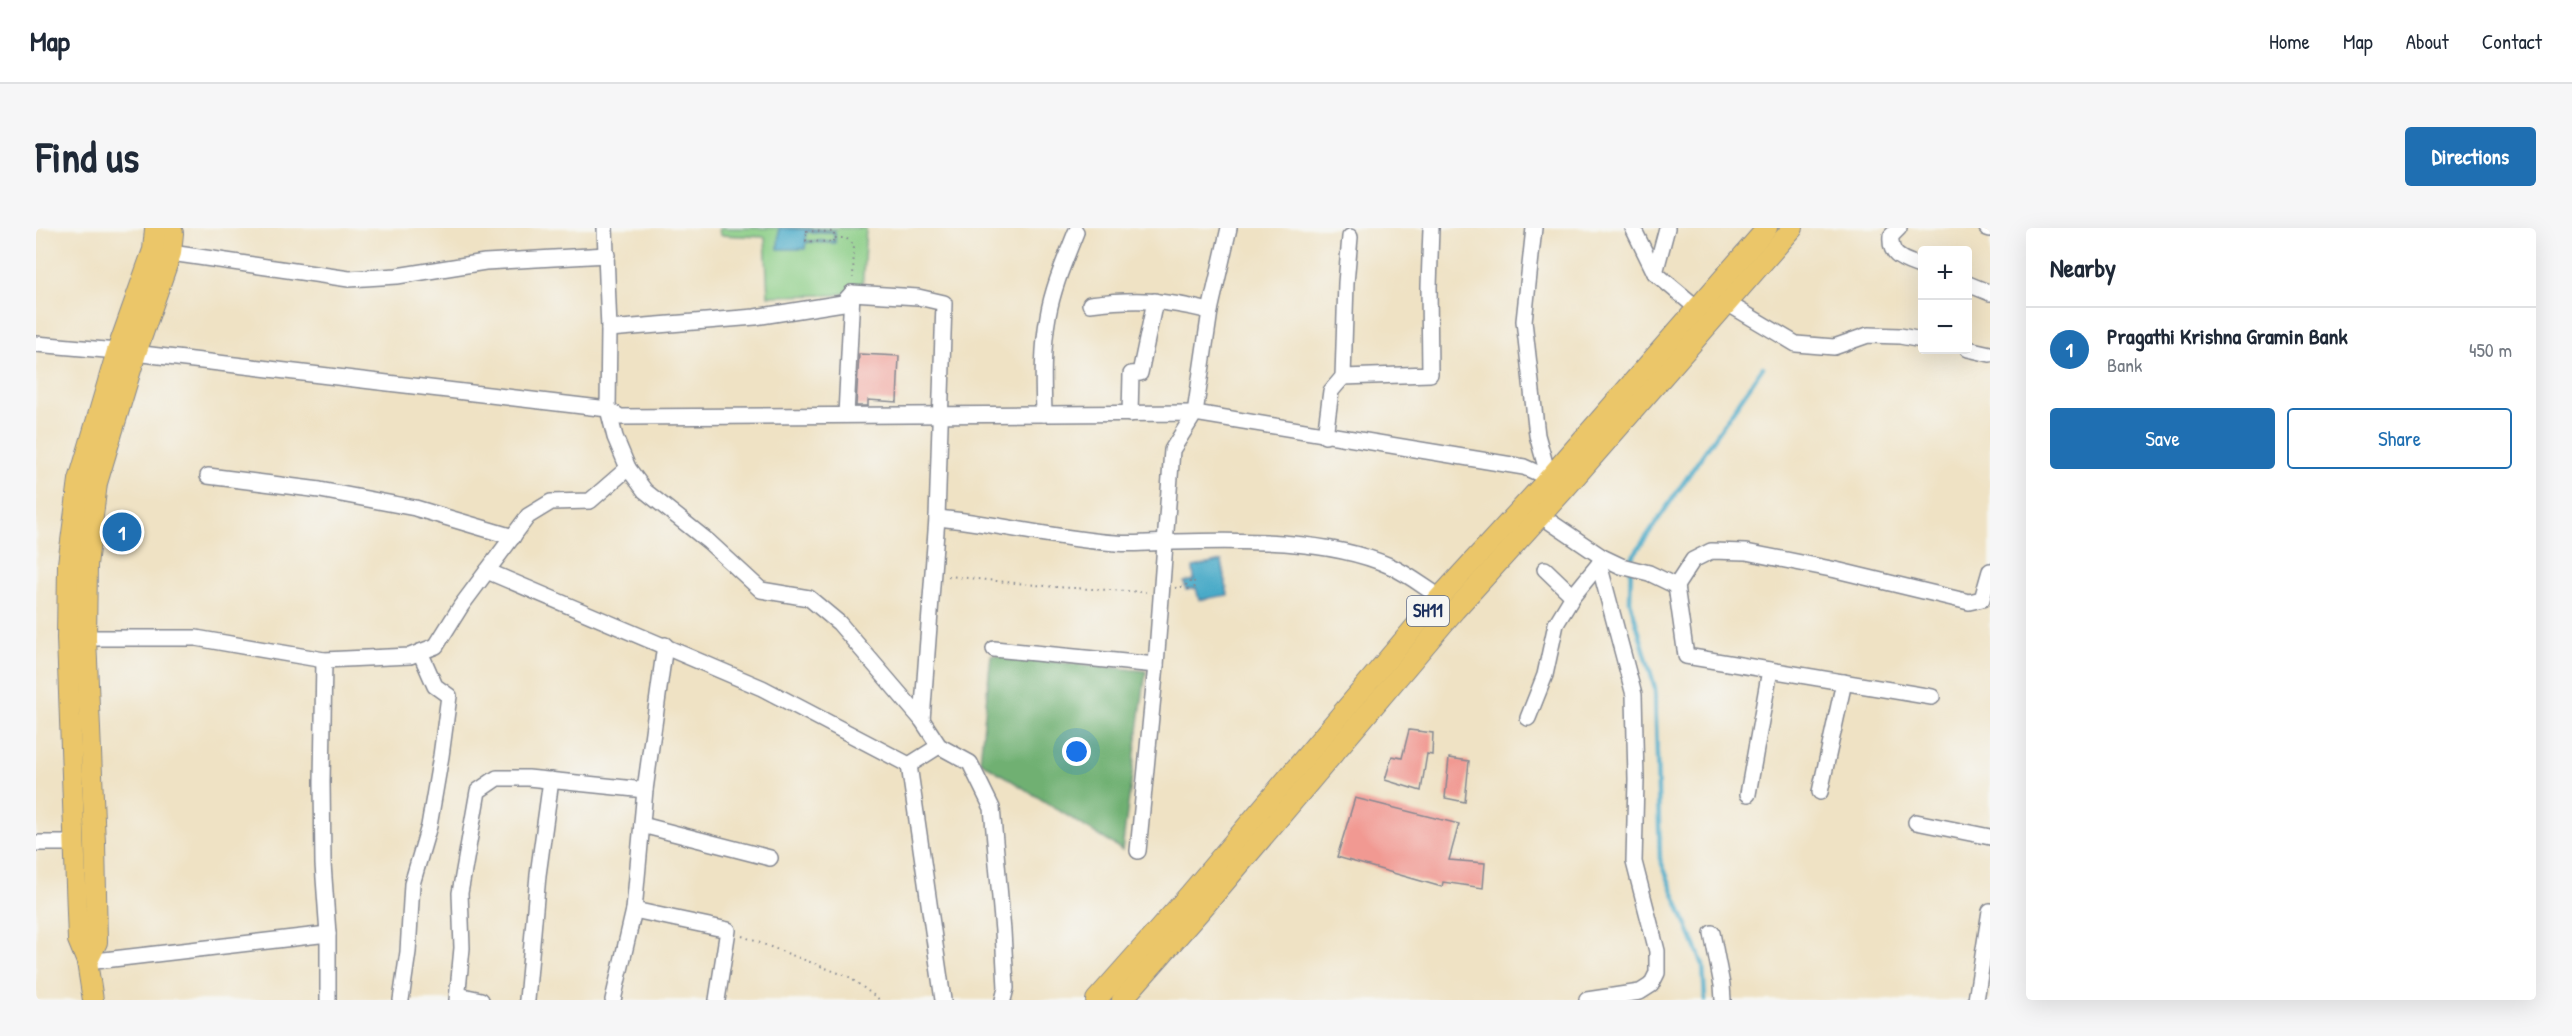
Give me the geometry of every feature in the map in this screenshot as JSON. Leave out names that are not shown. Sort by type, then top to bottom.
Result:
[{"type":"main road","points":[[87,962],[97,942],[86,638],[87,565],[97,483],[126,352],[153,250],[156,228],[146,230],[138,228]]},
{"type":"main road","points":[[93,1000],[87,962],[78,940],[67,638],[69,564],[79,480],[126,352],[171,253],[173,233],[170,228]]},
{"type":"main road","name":"SH11","points":[[1122,1000],[1203,908],[1455,610],[1540,515],[1556,485],[1697,308],[1767,228]]},
{"type":"main road","name":"SH11","points":[[1096,1000],[1188,896],[1440,597],[1556,485],[1727,303],[1793,228]]},
{"type":"street","points":[[605,228],[609,329],[608,409],[628,468],[645,491],[709,542],[761,590],[809,598],[839,623],[922,720],[939,746],[970,763],[992,808],[1003,931],[1005,988],[1003,1000]]},
{"type":"street","points":[[1138,851],[1156,665],[1172,450],[1195,414],[1210,311],[1229,228]]},
{"type":"street","points":[[1343,377],[1430,374],[1431,228]]},
{"type":"street","points":[[1534,228],[1524,321],[1537,435],[1556,485]]},
{"type":"street","points":[[1633,228],[1655,273],[1697,308]]},
{"type":"street","points":[[1655,273],[1667,228]]},
{"type":"street","points":[[1899,228],[1891,236],[1890,247],[1897,257],[1918,265]]},
{"type":"street","points":[[1044,414],[1044,341],[1048,315],[1057,279],[1076,232]]},
{"type":"street","points":[[1325,436],[1331,391],[1343,377],[1350,237]]},
{"type":"street","points":[[171,253],[349,279],[397,276],[485,262],[607,255]]},
{"type":"street","points":[[1972,286],[1990,293]]},
{"type":"street","points":[[609,329],[755,317],[843,303],[852,293]]},
{"type":"street","points":[[852,293],[918,297],[944,303],[937,519],[922,720]]},
{"type":"street","points":[[846,416],[852,293]]},
{"type":"street","points":[[1090,304],[1131,299],[1172,302],[1210,311]]},
{"type":"street","points":[[1130,414],[1131,374],[1140,373],[1155,301]]},
{"type":"street","points":[[1727,303],[1796,344],[1834,346],[1868,335],[1918,339]]},
{"type":"street","points":[[36,344],[126,352],[608,409],[620,417],[1195,414],[1524,467],[1556,485]]},
{"type":"street","points":[[1972,350],[1990,354]]},
{"type":"street","points":[[86,638],[196,638],[324,660],[410,656],[436,646],[528,516],[551,502],[590,501],[628,468]]},
{"type":"street","points":[[208,476],[320,490],[415,508],[513,537]]},
{"type":"street","points":[[1540,515],[1601,561],[1640,571],[1676,586]]},
{"type":"street","points":[[937,519],[998,525],[1055,537],[1119,544],[1227,541],[1283,544],[1363,556],[1392,567],[1440,597]]},
{"type":"street","points":[[1932,697],[1686,656],[1676,586],[1693,560],[1711,550],[1746,552],[1969,602],[1982,599],[1990,571]]},
{"type":"street","points":[[1528,718],[1545,675],[1556,624],[1573,596],[1601,561]]},
{"type":"street","points":[[1587,1000],[1640,992],[1651,985],[1657,973],[1657,951],[1634,862],[1636,780],[1634,695],[1601,561]]},
{"type":"street","points":[[1545,569],[1573,596]]},
{"type":"street","points":[[487,571],[762,688],[909,765]]},
{"type":"street","points":[[613,1000],[634,910],[645,790],[665,645]]},
{"type":"street","points":[[994,648],[1156,665]]},
{"type":"street","points":[[401,1000],[408,952],[412,884],[429,826],[449,696],[435,686],[420,652]]},
{"type":"street","points":[[324,660],[323,864],[328,934],[328,1000]]},
{"type":"street","points":[[1748,794],[1770,670]]},
{"type":"street","points":[[1820,792],[1844,682]]},
{"type":"street","points":[[909,765],[939,746]]},
{"type":"street","points":[[909,765],[943,1000]]},
{"type":"street","points":[[481,1000],[457,998],[462,948],[460,893],[478,791],[497,778],[551,780],[645,790]]},
{"type":"street","points":[[526,1000],[538,875],[551,780]]},
{"type":"street","points":[[1916,822],[1990,837]]},
{"type":"street","points":[[642,825],[770,858]]},
{"type":"street","points":[[36,843],[76,843]]},
{"type":"street","points":[[634,910],[728,930],[717,1000]]},
{"type":"street","points":[[1981,998],[1990,911]]},
{"type":"street","points":[[1712,933],[1723,1000]]},
{"type":"street","points":[[87,962],[328,934]]},
{"type":"path","points":[[806,231],[834,232],[834,237],[834,242],[806,241],[806,231]]},
{"type":"path","points":[[834,237],[846,238],[854,245],[852,293]]},
{"type":"path","points":[[933,575],[1055,587],[1161,592],[1186,586]]},
{"type":"path","points":[[728,930],[849,977],[880,1000]]},
{"type":"green space","points":[[719,228],[866,228],[862,290],[835,295],[768,296],[765,237],[720,235]]},
{"type":"green space","points":[[991,655],[1146,671],[1122,850],[980,761]]},
{"type":"water","points":[[779,228],[835,231],[835,243],[806,242],[805,249],[778,249]],"holes":[[[806,232],[834,232],[834,241],[806,241]]]},
{"type":"water","points":[[1222,561],[1228,595],[1199,600],[1196,588],[1186,590],[1184,582],[1194,580],[1193,567]]},
{"type":"building","points":[[859,354],[899,356],[897,402],[868,400],[868,406],[856,406]]},
{"type":"building","points":[[1409,730],[1433,733],[1432,755],[1427,754],[1421,791],[1385,780],[1392,756],[1402,758]]},
{"type":"building","points":[[1449,758],[1469,761],[1465,802],[1445,798]]},
{"type":"building","points":[[1355,798],[1459,824],[1449,860],[1485,863],[1483,888],[1443,882],[1442,887],[1337,857]]},
{"type":"waterway","points":[[1705,1000],[1703,965],[1660,859],[1655,688],[1630,601],[1631,559],[1763,367]]},
{"type":"place","name":"Pragathi Krishna Gramin Bank","points":[[122,532]]}]
